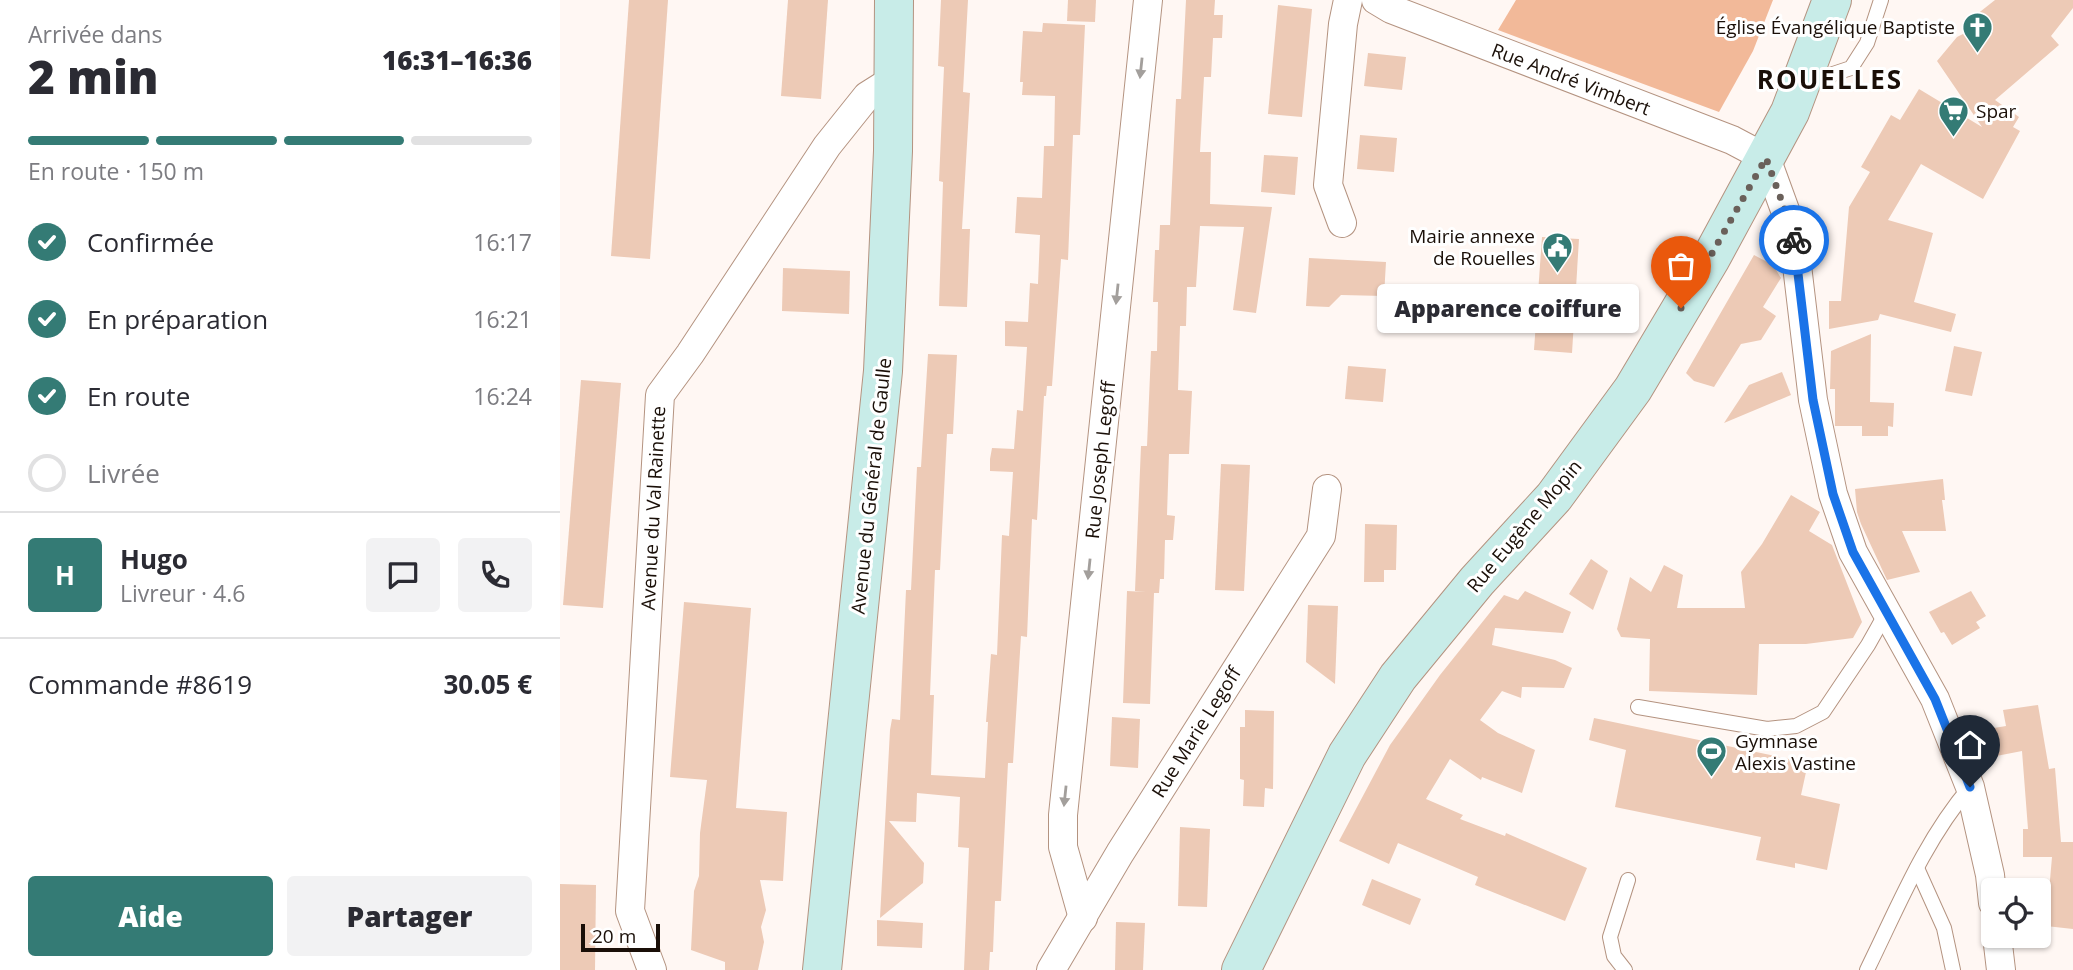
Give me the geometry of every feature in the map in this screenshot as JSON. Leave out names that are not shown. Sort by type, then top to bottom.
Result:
[{"type":"main road","name":"Avenue du Général de Gaulle","points":[[822,970],[883,371],[894,79],[894,0]]},
{"type":"main road","name":"Rue Eugène Mopin","points":[[1241,970],[1347,755],[1398,677],[1478,581],[1554,497],[1633,389],[1711,258],[1790,112],[1832,0]]},
{"type":"street","name":"Rue Joseph Legoff","points":[[1083,918],[1063,847],[1063,816],[1147,0]]},
{"type":"street","points":[[1342,223],[1328,185],[1343,24],[1348,0]]},
{"type":"street","name":"Rue André Vimbert","points":[[1387,3],[1732,140],[1766,158]]},
{"type":"street","name":"Avenue du Val Rainette","points":[[653,970],[630,911],[660,395],[690,354],[827,145],[867,96],[894,79]]},
{"type":"street","points":[[1766,158],[1793,232],[1813,400],[1833,494],[1853,552],[1935,699],[1970,787],[1990,878]]},
{"type":"street","name":"Rue Marie Legoff","points":[[1051,970],[1120,853],[1321,536],[1326,489]]},
{"type":"street","points":[[1998,948],[2001,970]]},
{"type":"lane","points":[[1801,85],[1851,68],[1867,43],[1881,0]]},
{"type":"lane","points":[[1638,707],[1767,729],[1796,726],[1823,712],[1886,613]]},
{"type":"lane","points":[[1867,970],[1917,867],[1952,807],[1970,787]]},
{"type":"lane","points":[[1917,867],[1944,928],[1952,970]]},
{"type":"lane","points":[[1625,970],[1614,956],[1610,937],[1628,880]]},
{"type":"shaded area","points":[[1516,0],[1773,0],[1753,51],[1719,112],[1498,30]]},
{"type":"building","points":[[629,0],[668,0],[650,259],[611,256]]},
{"type":"building","points":[[788,0],[828,0],[821,99],[781,96]]},
{"type":"building","points":[[941,0],[968,0],[963,92],[970,93],[962,229],[970,229],[967,307],[939,306],[943,182],[939,181],[944,67],[938,66]]},
{"type":"building","points":[[1068,0],[1096,0],[1095,22],[1067,21]]},
{"type":"building","points":[[1186,0],[1215,0],[1214,15],[1223,15],[1222,38],[1213,38],[1211,77],[1204,77],[1200,152],[1211,152],[1210,204],[1272,207],[1256,313],[1233,310],[1244,227],[1200,226],[1196,287],[1187,287],[1186,326],[1180,326],[1178,390],[1192,391],[1189,454],[1169,454],[1167,515],[1175,516],[1173,540],[1165,540],[1164,579],[1160,579],[1159,593],[1154,593],[1150,704],[1123,703],[1127,591],[1146,592],[1135,591],[1141,446],[1147,446],[1151,351],[1157,351],[1158,302],[1153,302],[1155,250],[1159,250],[1160,225],[1170,225],[1176,99],[1181,99]]},
{"type":"building","points":[[1995,0],[2073,0],[2073,8],[2051,36],[2059,45],[1995,100],[2019,117],[2013,127],[2020,131],[1983,199],[1921,164],[1888,220],[1933,233],[1914,302],[1956,314],[1951,332],[1880,314],[1878,320],[1829,329],[1829,301],[1841,301],[1849,207],[1870,172],[1861,167],[1891,115],[1900,120],[1919,89],[1982,127],[1937,61],[1957,37],[1967,32],[1976,15]]},
{"type":"building","points":[[1278,5],[1312,9],[1302,117],[1268,114]]},
{"type":"building","points":[[1043,23],[1085,25],[1080,135],[1073,135],[1068,260],[1061,259],[1052,386],[1047,386],[1044,396],[1037,520],[1032,519],[1027,637],[1021,636],[1013,763],[1008,763],[1001,901],[995,901],[993,952],[990,952],[989,970],[964,970],[969,848],[958,847],[960,797],[917,793],[916,822],[889,821],[924,863],[923,883],[880,918],[890,730],[892,719],[900,720],[906,590],[911,590],[917,467],[921,467],[928,354],[957,355],[953,434],[947,434],[940,570],[935,570],[930,695],[934,695],[931,775],[985,778],[991,654],[997,655],[1002,535],[1009,536],[1013,472],[990,471],[990,459],[992,448],[1014,449],[1017,410],[1023,411],[1027,347],[1005,346],[1005,321],[1028,322],[1030,283],[1038,284],[1040,235],[1015,233],[1017,197],[1042,198],[1044,146],[1054,146],[1055,96],[1022,95],[1023,82],[1020,82],[1023,31],[1042,32]]},
{"type":"building","points":[[1368,53],[1406,57],[1402,90],[1364,86]]},
{"type":"building","points":[[1360,135],[1397,138],[1394,172],[1357,169]]},
{"type":"building","points":[[1264,155],[1298,157],[1295,195],[1261,192]]},
{"type":"building","name":"Mairie annexe de Rouelles","points":[[1542,237],[1579,239],[1572,353],[1534,350]]},
{"type":"building","points":[[1754,255],[1773,265],[1781,278],[1763,307],[1776,316],[1761,340],[1741,344],[1714,387],[1694,381],[1686,373]]},
{"type":"building","points":[[1309,258],[1386,262],[1384,296],[1341,295],[1329,307],[1306,306]]},
{"type":"building","points":[[783,268],[850,271],[849,314],[782,311]]},
{"type":"building","points":[[1871,334],[1870,402],[1894,403],[1893,427],[1888,426],[1888,436],[1862,436],[1862,426],[1835,426],[1835,389],[1830,389],[1831,351]]},
{"type":"building","points":[[1954,346],[1982,352],[1972,396],[1945,391]]},
{"type":"building","points":[[1348,366],[1386,369],[1383,402],[1345,399]]},
{"type":"building","points":[[1782,372],[1791,395],[1724,423],[1749,385]]},
{"type":"building","points":[[581,380],[621,383],[603,608],[563,605]]},
{"type":"building","points":[[1221,464],[1250,465],[1244,591],[1215,590]]},
{"type":"building","points":[[1943,479],[1945,500],[1942,500],[1946,531],[1902,531],[1920,572],[1887,580],[1861,524],[1855,489]]},
{"type":"building","points":[[1791,495],[1820,512],[1809,531],[1832,545],[1862,622],[1853,638],[1806,644],[1759,644],[1757,695],[1649,691],[1650,639],[1621,637],[1617,629],[1630,577],[1651,592],[1664,565],[1683,575],[1677,608],[1745,608],[1741,572],[1762,544]]},
{"type":"building","points":[[1365,524],[1397,525],[1396,570],[1384,570],[1384,582],[1364,582]]},
{"type":"building","points":[[1591,559],[1608,571],[1593,610],[1569,594]]},
{"type":"building","points":[[1525,591],[1571,612],[1563,633],[1495,628],[1492,645],[1555,660],[1572,668],[1564,688],[1522,687],[1521,698],[1502,691],[1480,720],[1498,733],[1535,750],[1522,793],[1482,777],[1481,780],[1450,759],[1426,799],[1463,815],[1460,819],[1505,836],[1506,833],[1587,868],[1565,921],[1475,885],[1478,877],[1398,843],[1389,864],[1339,841],[1390,745],[1440,675],[1504,595],[1518,600]]},
{"type":"building","points":[[1971,591],[1986,616],[1976,622],[1980,628],[1952,645],[1944,632],[1941,633],[1929,612]]},
{"type":"building","points":[[684,602],[751,608],[736,808],[787,812],[783,881],[760,880],[766,910],[761,927],[764,942],[758,970],[725,970],[725,962],[691,950],[694,891],[699,876],[700,833],[707,780],[670,777]]},
{"type":"building","points":[[1308,605],[1338,606],[1335,684],[1306,662]]},
{"type":"building","points":[[2038,705],[2049,769],[2055,768],[2061,842],[2073,842],[2073,929],[2051,927],[2052,857],[2023,857],[2023,829],[2028,829],[2022,751],[1981,759],[1976,731],[2006,726],[2003,710]]},
{"type":"building","points":[[1245,710],[1274,711],[1273,789],[1265,788],[1264,807],[1243,806],[1240,727],[1245,727]]},
{"type":"building","points":[[1112,717],[1140,719],[1138,768],[1110,766]]},
{"type":"building","name":"Gymnase Alexis Vastine","points":[[1594,718],[1808,763],[1801,795],[1840,804],[1827,870],[1795,863],[1795,868],[1756,860],[1761,837],[1615,807],[1626,750],[1589,740]]},
{"type":"building","points":[[1180,827],[1210,829],[1207,907],[1178,906]]},
{"type":"building","points":[[1372,879],[1421,899],[1410,925],[1362,905]]},
{"type":"building","points":[[560,884],[596,885],[595,970],[560,970]]},
{"type":"building","points":[[877,920],[923,923],[922,948],[877,946]]},
{"type":"building","points":[[1116,922],[1145,923],[1143,970],[1115,970]]},
{"type":"way so far","points":[[1681,308],[1766,158],[1794,240]]},
{"type":"place","name":"Église Évangélique Baptiste","points":[[1978,54]]},
{"type":"place","name":"Spar","points":[[1953,138]]},
{"type":"place","name":"Mairie annexe de Rouelles","points":[[1558,274]]},
{"type":"place","name":"Apparence coiffure","points":[[1681,308]]},
{"type":"place","name":"Gymnase Alexis Vastine","points":[[1712,779]]},
{"type":"district","name":"ROUELLES","points":[[1830,79]]},
{"type":"route","points":[[1794,240],[1813,400],[1833,494],[1853,552],[1935,699],[1970,787]]}]
